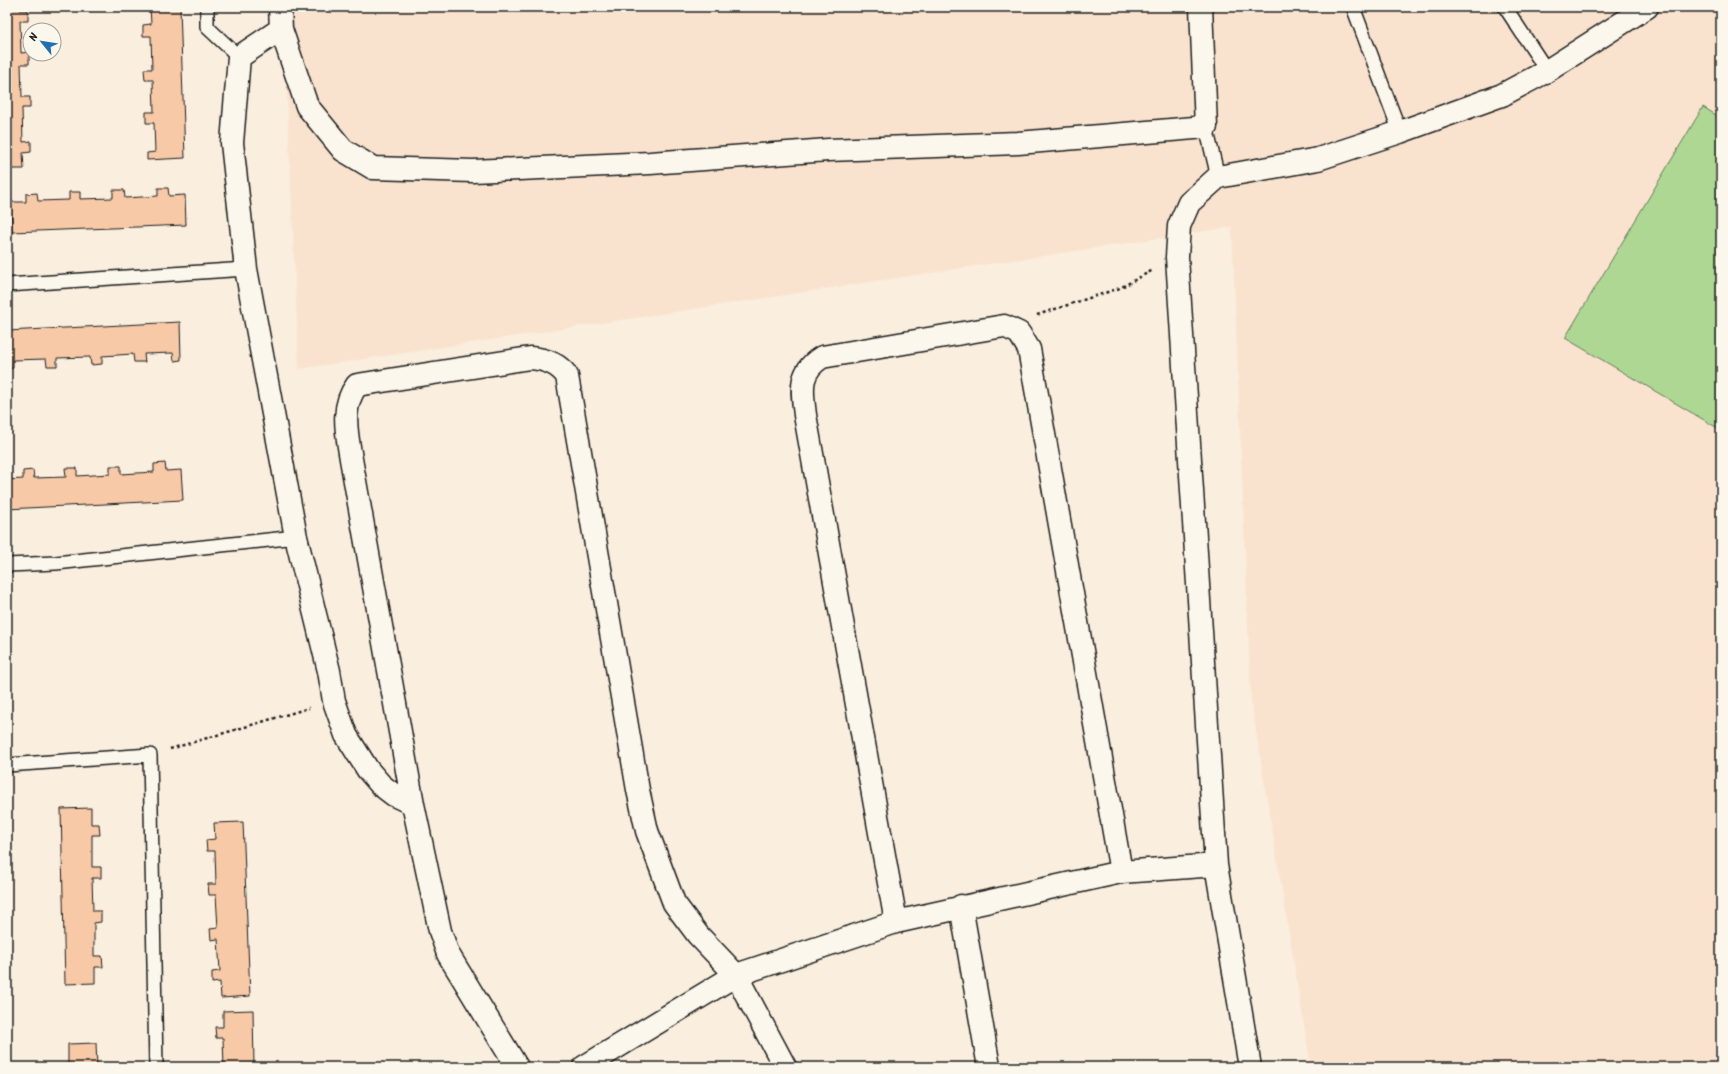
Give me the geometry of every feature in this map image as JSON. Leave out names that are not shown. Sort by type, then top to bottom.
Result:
[{"type":"street","points":[[280,7],[281,29],[307,106],[343,150],[373,168],[473,171],[642,163],[828,150],[1018,143],[1206,127],[1201,7]]},
{"type":"street","points":[[1250,1067],[1216,865],[1177,257],[1179,226],[1189,203],[1218,177],[1318,159],[1400,132],[1502,95],[1547,71],[1647,7]]},
{"type":"street","points":[[281,29],[239,57],[232,143],[246,270],[296,537],[329,671],[334,701],[346,735],[368,770],[380,785],[394,795],[413,804]]},
{"type":"street","points":[[896,922],[805,415],[802,390],[806,374],[811,364],[822,357],[1004,326],[1019,333],[1029,350],[1121,872]]},
{"type":"street","points":[[517,1067],[448,954],[440,931],[413,804],[348,440],[347,404],[350,394],[357,385],[530,358],[541,359],[561,368],[567,376],[638,790],[647,831],[674,903],[698,935],[736,975],[786,1067]]},
{"type":"street","points":[[584,1067],[736,975],[896,922],[961,906],[1121,872],[1216,865]]},
{"type":"street","points":[[961,906],[989,1067]]},
{"type":"lane","points":[[208,7],[207,27],[239,57]]},
{"type":"lane","points":[[1353,7],[1400,132]]},
{"type":"lane","points":[[1505,7],[1547,71]]},
{"type":"lane","points":[[1206,127],[1218,177]]},
{"type":"lane","points":[[7,286],[246,270]]},
{"type":"lane","points":[[7,565],[56,563],[296,537]]},
{"type":"lane","points":[[7,765],[150,755],[156,1067]]},
{"type":"path","points":[[1004,326],[1063,305],[1120,288],[1177,257]]},
{"type":"path","points":[[150,755],[334,701]]},
{"type":"shaded area","points":[[283,7],[1721,7],[1721,1067],[1311,1067],[1251,701],[1232,227],[299,369]]},
{"type":"green space","points":[[1703,107],[1721,118],[1721,430],[1565,338]]},
{"type":"building","points":[[7,7],[20,7],[20,10],[28,10],[28,21],[20,21],[22,62],[29,62],[29,64],[21,64],[22,97],[30,97],[30,108],[22,108],[23,142],[31,141],[31,152],[23,153],[24,169],[7,169]]},
{"type":"building","points":[[150,7],[180,7],[185,158],[147,160],[147,153],[155,152],[154,123],[146,123],[146,112],[154,112],[153,80],[145,80],[144,69],[152,69],[151,36],[143,36],[143,25],[151,24]]},
{"type":"building","points":[[158,188],[168,188],[169,196],[185,195],[186,225],[12,232],[11,202],[26,202],[26,194],[37,193],[38,201],[69,200],[69,192],[80,192],[80,199],[113,198],[113,190],[124,190],[125,198],[158,196]]},
{"type":"building","points":[[180,322],[181,360],[174,361],[173,353],[144,354],[145,362],[134,362],[133,354],[102,356],[102,364],[91,365],[90,357],[57,358],[57,366],[47,366],[46,359],[13,360],[13,368],[7,369],[7,331]]},
{"type":"building","points":[[165,463],[166,471],[181,470],[183,500],[7,509],[7,480],[23,479],[23,471],[33,470],[34,478],[66,477],[65,468],[77,468],[77,476],[110,474],[110,466],[121,466],[121,474],[154,472],[154,464]]},
{"type":"building","points":[[91,808],[91,824],[99,824],[100,835],[92,835],[92,867],[101,867],[101,878],[92,878],[93,911],[101,911],[101,922],[94,923],[94,956],[102,956],[103,967],[95,967],[95,983],[65,984],[61,809]]},
{"type":"building","points":[[243,822],[250,996],[221,998],[220,982],[212,983],[212,972],[220,971],[218,939],[211,940],[210,929],[218,928],[216,895],[209,895],[208,884],[216,884],[215,851],[207,851],[206,840],[215,839],[214,823]]},
{"type":"building","points":[[253,1010],[254,1067],[224,1067],[223,1038],[216,1038],[215,1027],[223,1027],[223,1011]]},
{"type":"building","points":[[96,1043],[97,1067],[68,1067],[68,1044]]}]
